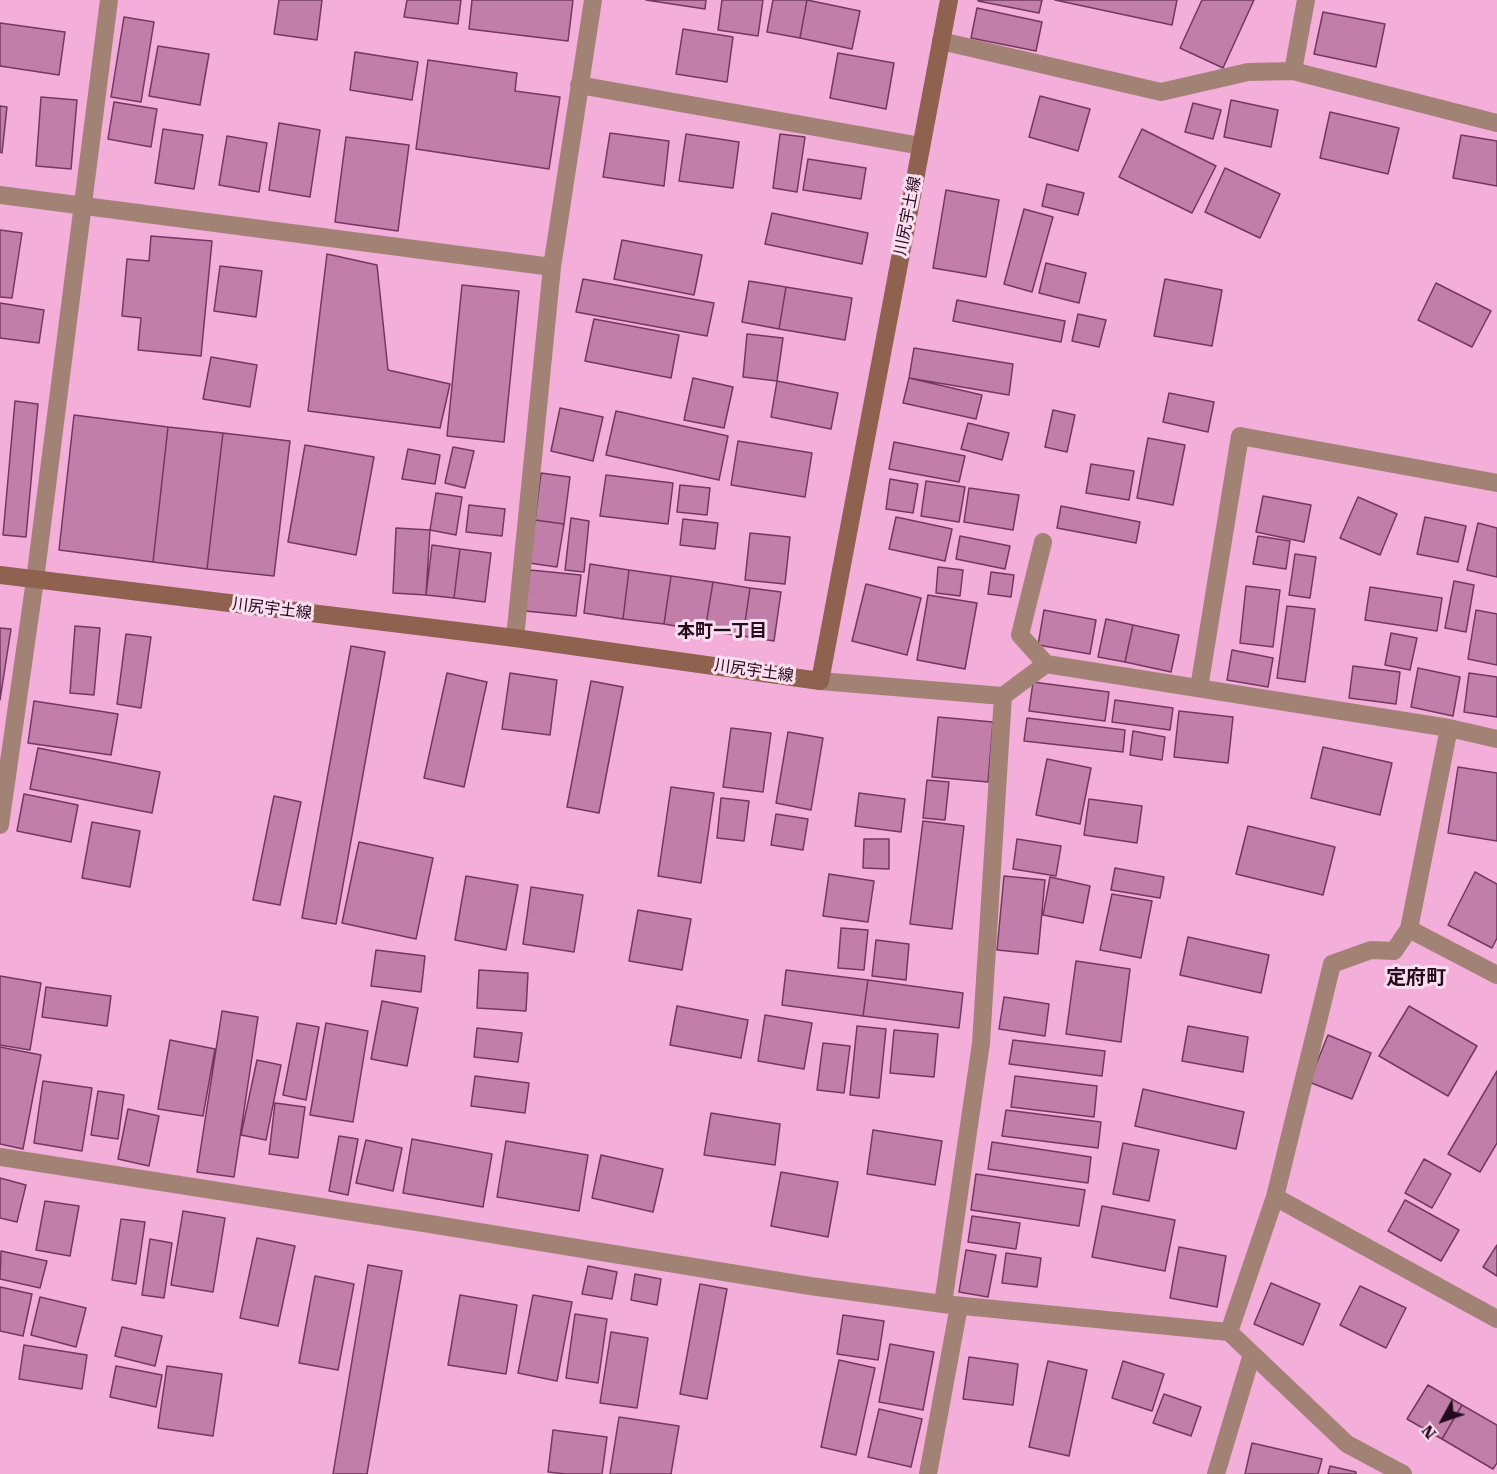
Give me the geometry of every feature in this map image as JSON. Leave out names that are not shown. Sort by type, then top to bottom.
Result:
[{"type":"main road","name":"川尻宇土線","points":[[0,575],[515,638],[820,681],[949,0]]},
{"type":"street","points":[[0,825],[36,580],[109,0]]},
{"type":"street","points":[[515,638],[552,267],[592,0]]},
{"type":"street","points":[[1293,71],[1306,0]]},
{"type":"street","points":[[941,41],[1161,92],[1248,72],[1293,71],[1497,123]]},
{"type":"street","points":[[579,85],[921,146]]},
{"type":"street","points":[[0,195],[552,267]]},
{"type":"street","points":[[1199,688],[1240,436],[1497,483]]},
{"type":"street","points":[[1043,542],[1020,635],[1046,664],[1449,728],[1497,738]]},
{"type":"street","points":[[820,681],[1003,696],[1046,664]]},
{"type":"street","points":[[928,1474],[951,1305],[981,1042],[1003,696]]},
{"type":"street","points":[[1229,1332],[1275,1197],[1332,964],[1371,950],[1394,951],[1409,929],[1449,728]]},
{"type":"street","points":[[1409,929],[1497,975]]},
{"type":"street","points":[[0,1157],[810,1286],[951,1305],[1229,1332],[1347,1444],[1403,1474]]},
{"type":"street","points":[[1275,1197],[1497,1319]]},
{"type":"street","points":[[1216,1474],[1252,1354]]},
{"type":"building","points":[[279,0],[322,0],[317,40],[274,34]]},
{"type":"building","points":[[407,0],[461,0],[458,24],[404,17]]},
{"type":"building","points":[[472,0],[573,0],[568,41],[469,29]]},
{"type":"building","points":[[646,0],[706,0],[705,9]]},
{"type":"building","points":[[722,0],[763,0],[758,36],[718,30]]},
{"type":"building","points":[[773,0],[807,0],[800,38],[767,32]]},
{"type":"building","points":[[807,0],[860,11],[852,49],[800,38]]},
{"type":"building","points":[[978,0],[1042,0],[1039,13]]},
{"type":"building","points":[[1055,0],[1177,0],[1172,25]]},
{"type":"building","points":[[1202,0],[1254,0],[1223,68],[1180,48]]},
{"type":"building","points":[[977,8],[1042,22],[1036,51],[971,38]]},
{"type":"building","points":[[1323,12],[1385,24],[1376,67],[1314,54]]},
{"type":"building","points":[[124,17],[154,22],[141,102],[111,97]]},
{"type":"building","points":[[0,23],[65,32],[59,75],[0,66]]},
{"type":"building","points":[[683,29],[733,37],[727,82],[676,74]]},
{"type":"building","points":[[158,46],[209,54],[200,105],[149,96]]},
{"type":"building","points":[[355,52],[418,62],[412,100],[350,90]]},
{"type":"building","points":[[838,53],[894,63],[886,109],[830,98]]},
{"type":"building","points":[[428,60],[517,73],[515,91],[560,97],[549,169],[416,149]]},
{"type":"building","points":[[1040,96],[1090,109],[1078,151],[1029,137]]},
{"type":"building","points":[[41,97],[77,100],[71,169],[36,166]]},
{"type":"building","points":[[1231,100],[1278,110],[1271,147],[1224,137]]},
{"type":"building","points":[[114,102],[157,109],[151,147],[108,139]]},
{"type":"building","points":[[1193,103],[1221,110],[1213,139],[1185,132]]},
{"type":"building","points":[[0,106],[7,107],[2,153],[0,152]]},
{"type":"building","points":[[1330,112],[1399,128],[1388,174],[1320,158]]},
{"type":"building","points":[[279,123],[320,130],[310,197],[269,190]]},
{"type":"building","points":[[163,129],[203,135],[194,189],[155,183]]},
{"type":"building","points":[[1142,129],[1216,166],[1192,213],[1119,177]]},
{"type":"building","points":[[610,133],[669,141],[664,186],[603,177]]},
{"type":"building","points":[[686,134],[739,142],[733,188],[679,181]]},
{"type":"building","points":[[780,134],[805,137],[797,192],[773,188]]},
{"type":"building","points":[[1461,135],[1497,141],[1497,186],[1453,178]]},
{"type":"building","points":[[227,136],[267,143],[259,192],[219,185]]},
{"type":"building","points":[[346,137],[409,145],[398,231],[335,222]]},
{"type":"building","points":[[808,159],[866,168],[861,199],[803,190]]},
{"type":"building","points":[[1225,168],[1280,194],[1260,238],[1205,212]]},
{"type":"building","points":[[1047,184],[1084,193],[1078,215],[1042,206]]},
{"type":"building","points":[[946,190],[999,200],[986,277],[933,268]]},
{"type":"building","points":[[1024,209],[1053,217],[1032,292],[1004,284]]},
{"type":"building","points":[[772,213],[868,233],[862,264],[765,244]]},
{"type":"building","points":[[0,230],[22,233],[12,298],[0,297]]},
{"type":"building","points":[[151,236],[212,241],[201,356],[138,350],[141,318],[122,316],[127,259],[149,261]]},
{"type":"building","points":[[622,240],[702,255],[694,295],[614,279]]},
{"type":"building","points":[[327,254],[377,265],[388,370],[450,384],[440,428],[308,411]]},
{"type":"building","points":[[1046,263],[1086,273],[1079,303],[1039,293]]},
{"type":"building","points":[[220,266],[262,271],[256,317],[214,311]]},
{"type":"building","points":[[583,279],[714,303],[707,336],[576,312]]},
{"type":"building","points":[[1165,279],[1222,290],[1212,346],[1154,336]]},
{"type":"building","points":[[749,281],[786,287],[779,329],[742,322]]},
{"type":"building","points":[[1436,283],[1491,311],[1472,347],[1418,320]]},
{"type":"building","points":[[462,285],[519,291],[504,442],[447,436]]},
{"type":"building","points":[[786,287],[852,298],[845,340],[779,329]]},
{"type":"building","points":[[957,300],[1065,321],[1061,342],[953,321]]},
{"type":"building","points":[[0,303],[44,310],[39,343],[0,338]]},
{"type":"building","points":[[1078,314],[1106,320],[1099,347],[1072,341]]},
{"type":"building","points":[[594,319],[679,335],[671,378],[585,361]]},
{"type":"building","points":[[747,334],[783,338],[777,381],[743,377]]},
{"type":"building","points":[[914,348],[1013,364],[1009,395],[909,378]]},
{"type":"building","points":[[211,357],[257,365],[250,407],[203,399]]},
{"type":"building","points":[[693,378],[733,387],[724,428],[684,420]]},
{"type":"building","points":[[909,378],[982,395],[976,419],[903,403]]},
{"type":"building","points":[[777,381],[838,393],[831,429],[771,417]]},
{"type":"building","points":[[1169,393],[1214,402],[1208,432],[1163,422]]},
{"type":"building","points":[[15,401],[38,404],[26,537],[3,535]]},
{"type":"building","points":[[560,408],[603,417],[593,461],[551,451]]},
{"type":"building","points":[[1053,410],[1075,415],[1067,452],[1045,447]]},
{"type":"building","points":[[616,411],[728,436],[719,480],[606,455]]},
{"type":"building","points":[[74,415],[168,427],[153,562],[59,550]]},
{"type":"building","points":[[968,423],[1009,433],[1002,460],[961,449]]},
{"type":"building","points":[[168,427],[223,433],[207,569],[153,562]]},
{"type":"building","points":[[223,433],[290,441],[274,576],[207,569]]},
{"type":"building","points":[[1148,438],[1185,445],[1173,505],[1137,498]]},
{"type":"building","points":[[738,441],[812,453],[805,497],[731,485]]},
{"type":"building","points":[[894,442],[965,456],[959,482],[889,469]]},
{"type":"building","points":[[305,445],[374,457],[356,555],[288,542]]},
{"type":"building","points":[[453,447],[474,451],[465,488],[445,483]]},
{"type":"building","points":[[408,449],[440,455],[435,484],[402,479]]},
{"type":"building","points":[[1091,464],[1134,471],[1129,500],[1086,493]]},
{"type":"building","points":[[541,473],[570,477],[564,524],[535,520]]},
{"type":"building","points":[[606,475],[673,483],[668,524],[600,516]]},
{"type":"building","points":[[890,479],[918,484],[913,513],[886,509]]},
{"type":"building","points":[[926,481],[965,487],[959,522],[921,516]]},
{"type":"building","points":[[680,485],[710,488],[707,515],[677,512]]},
{"type":"building","points":[[969,488],[1019,495],[1013,530],[964,522]]},
{"type":"building","points":[[436,493],[462,497],[456,535],[430,530]]},
{"type":"building","points":[[1263,496],[1311,505],[1304,542],[1256,532]]},
{"type":"building","points":[[1358,497],[1397,514],[1380,555],[1340,538]]},
{"type":"building","points":[[469,505],[505,509],[502,536],[466,532]]},
{"type":"building","points":[[1061,506],[1140,522],[1136,543],[1057,528]]},
{"type":"building","points":[[896,517],[952,529],[945,561],[889,549]]},
{"type":"building","points":[[1425,517],[1466,526],[1458,562],[1417,554]]},
{"type":"building","points":[[571,518],[589,521],[584,572],[565,570]]},
{"type":"building","points":[[683,519],[718,523],[715,549],[680,545]]},
{"type":"building","points":[[535,520],[564,524],[557,567],[529,563]]},
{"type":"building","points":[[1478,523],[1497,528],[1497,577],[1467,570]]},
{"type":"building","points":[[396,528],[430,530],[426,595],[393,593]]},
{"type":"building","points":[[750,533],[790,537],[785,584],[745,580]]},
{"type":"building","points":[[960,536],[1010,546],[1005,569],[956,559]]},
{"type":"building","points":[[1258,536],[1290,541],[1286,569],[1253,564]]},
{"type":"building","points":[[432,545],[460,549],[454,598],[426,595]]},
{"type":"building","points":[[460,549],[491,553],[485,602],[454,598]]},
{"type":"building","points":[[1295,554],[1316,557],[1310,598],[1289,595]]},
{"type":"building","points":[[590,564],[629,570],[623,619],[584,613]]},
{"type":"building","points":[[938,567],[963,570],[960,596],[936,593]]},
{"type":"building","points":[[530,570],[581,575],[576,616],[525,611]]},
{"type":"building","points":[[629,570],[671,576],[664,624],[623,619]]},
{"type":"building","points":[[991,572],[1014,575],[1011,597],[988,594]]},
{"type":"building","points":[[671,576],[713,582],[705,631],[664,624]]},
{"type":"building","points":[[1454,581],[1474,585],[1466,632],[1445,628]]},
{"type":"building","points":[[713,582],[750,588],[743,636],[705,631]]},
{"type":"building","points":[[866,584],[921,598],[907,655],[852,641]]},
{"type":"building","points":[[1246,586],[1280,590],[1273,647],[1240,643]]},
{"type":"building","points":[[1370,587],[1442,598],[1437,631],[1365,620]]},
{"type":"building","points":[[750,588],[781,592],[774,641],[743,636]]},
{"type":"building","points":[[928,595],[977,603],[965,669],[917,660]]},
{"type":"building","points":[[1287,606],[1315,609],[1305,682],[1277,678]]},
{"type":"building","points":[[1044,610],[1096,620],[1090,654],[1038,645]]},
{"type":"building","points":[[1476,610],[1497,614],[1497,665],[1468,659]]},
{"type":"building","points":[[1106,619],[1133,625],[1125,662],[1098,657]]},
{"type":"building","points":[[1133,625],[1179,635],[1171,672],[1125,662]]},
{"type":"building","points":[[75,626],[100,628],[94,695],[70,693]]},
{"type":"building","points":[[0,628],[11,629],[0,700]]},
{"type":"building","points":[[1391,633],[1417,638],[1410,670],[1385,665]]},
{"type":"building","points":[[126,634],[151,637],[141,708],[117,704]]},
{"type":"building","points":[[351,646],[385,652],[336,924],[302,918]]},
{"type":"building","points":[[1232,650],[1273,658],[1268,687],[1227,680]]},
{"type":"building","points":[[1353,666],[1400,672],[1396,704],[1349,698]]},
{"type":"building","points":[[1418,668],[1460,677],[1453,716],[1411,707]]},
{"type":"building","points":[[447,673],[487,682],[464,787],[424,778]]},
{"type":"building","points":[[510,673],[557,680],[550,735],[502,729]]},
{"type":"building","points":[[1469,673],[1497,677],[1497,717],[1464,712]]},
{"type":"building","points":[[591,681],[623,687],[599,813],[567,807]]},
{"type":"building","points":[[1033,682],[1109,692],[1105,721],[1029,711]]},
{"type":"building","points":[[1115,700],[1173,708],[1170,730],[1112,722]]},
{"type":"building","points":[[34,701],[118,714],[111,755],[28,743]]},
{"type":"building","points":[[1179,711],[1233,717],[1228,763],[1174,757]]},
{"type":"building","points":[[938,717],[993,722],[988,782],[932,777]]},
{"type":"building","points":[[1027,718],[1125,730],[1123,752],[1024,741]]},
{"type":"building","points":[[731,728],[771,733],[763,792],[723,787]]},
{"type":"building","points":[[1133,731],[1165,737],[1162,760],[1130,755]]},
{"type":"building","points":[[788,732],[823,738],[811,810],[776,803]]},
{"type":"building","points":[[1323,747],[1392,763],[1380,815],[1311,798]]},
{"type":"building","points":[[38,748],[160,772],[152,813],[30,789]]},
{"type":"building","points":[[1047,759],[1091,768],[1080,824],[1036,815]]},
{"type":"building","points":[[1458,767],[1497,773],[1497,841],[1448,833]]},
{"type":"building","points":[[927,780],[949,782],[945,820],[923,818]]},
{"type":"building","points":[[671,787],[714,793],[701,883],[658,876]]},
{"type":"building","points":[[859,793],[905,799],[901,832],[855,826]]},
{"type":"building","points":[[24,794],[78,805],[71,842],[17,831]]},
{"type":"building","points":[[274,796],[301,802],[280,905],[253,900]]},
{"type":"building","points":[[721,798],[749,801],[744,841],[717,838]]},
{"type":"building","points":[[1089,799],[1142,806],[1137,843],[1084,835]]},
{"type":"building","points":[[776,814],[808,819],[803,850],[771,845]]},
{"type":"building","points":[[923,821],[964,826],[952,929],[910,924]]},
{"type":"building","points":[[92,822],[140,831],[130,887],[82,878]]},
{"type":"building","points":[[1248,826],[1335,847],[1323,895],[1236,874]]},
{"type":"building","points":[[864,839],[889,839],[889,869],[863,868]]},
{"type":"building","points":[[1017,839],[1061,846],[1056,876],[1013,869]]},
{"type":"building","points":[[359,842],[433,858],[416,939],[342,923]]},
{"type":"building","points":[[1115,868],[1164,877],[1160,898],[1111,890]]},
{"type":"building","points":[[1475,872],[1497,884],[1497,938],[1492,948],[1448,925]]},
{"type":"building","points":[[829,874],[874,881],[868,922],[823,916]]},
{"type":"building","points":[[466,876],[518,885],[506,950],[455,940]]},
{"type":"building","points":[[1004,876],[1045,880],[1038,954],[997,950]]},
{"type":"building","points":[[1050,877],[1090,886],[1083,923],[1043,915]]},
{"type":"building","points":[[531,887],[583,895],[574,952],[523,944]]},
{"type":"building","points":[[1112,894],[1152,901],[1141,958],[1100,950]]},
{"type":"building","points":[[638,910],[691,919],[682,970],[629,961]]},
{"type":"building","points":[[841,928],[868,930],[864,970],[838,968]]},
{"type":"building","points":[[1188,937],[1269,955],[1261,993],[1180,975]]},
{"type":"building","points":[[876,940],[909,944],[906,980],[872,976]]},
{"type":"building","points":[[376,950],[425,956],[421,992],[371,986]]},
{"type":"building","points":[[1076,961],[1130,969],[1121,1042],[1066,1034]]},
{"type":"building","points":[[479,970],[528,973],[526,1011],[477,1008]]},
{"type":"building","points":[[786,970],[868,980],[863,1016],[782,1005]]},
{"type":"building","points":[[0,976],[41,983],[30,1050],[0,1045]]},
{"type":"building","points":[[868,980],[963,993],[959,1028],[863,1016]]},
{"type":"building","points":[[46,987],[111,996],[107,1026],[42,1017]]},
{"type":"building","points":[[1004,997],[1049,1004],[1045,1036],[999,1029]]},
{"type":"building","points":[[382,1001],[418,1008],[407,1066],[371,1059]]},
{"type":"building","points":[[677,1006],[748,1020],[741,1058],[670,1045]]},
{"type":"building","points":[[1409,1006],[1477,1046],[1448,1096],[1379,1056]]},
{"type":"building","points":[[222,1011],[258,1017],[234,1177],[197,1172]]},
{"type":"building","points":[[765,1015],[812,1023],[804,1069],[758,1061]]},
{"type":"building","points":[[297,1023],[319,1027],[306,1100],[283,1095]]},
{"type":"building","points":[[326,1023],[368,1031],[353,1122],[310,1115]]},
{"type":"building","points":[[857,1026],[886,1029],[879,1098],[850,1095]]},
{"type":"building","points":[[1188,1026],[1248,1037],[1243,1072],[1182,1061]]},
{"type":"building","points":[[477,1028],[522,1033],[518,1062],[474,1057]]},
{"type":"building","points":[[894,1030],[938,1034],[934,1077],[890,1073]]},
{"type":"building","points":[[1328,1035],[1371,1053],[1352,1099],[1309,1082]]},
{"type":"building","points":[[170,1040],[215,1049],[203,1116],[158,1109]]},
{"type":"building","points":[[1013,1040],[1105,1051],[1102,1076],[1009,1064]]},
{"type":"building","points":[[823,1043],[850,1046],[844,1093],[817,1090]]},
{"type":"building","points":[[0,1047],[41,1055],[23,1149],[0,1144]]},
{"type":"building","points":[[257,1060],[281,1065],[266,1140],[241,1135]]},
{"type":"building","points":[[1497,1071],[1497,1143],[1480,1172],[1448,1154]]},
{"type":"building","points":[[475,1076],[529,1083],[525,1113],[471,1106]]},
{"type":"building","points":[[1015,1076],[1097,1086],[1094,1117],[1011,1107]]},
{"type":"building","points":[[43,1081],[92,1088],[82,1151],[34,1143]]},
{"type":"building","points":[[1143,1089],[1244,1112],[1236,1149],[1135,1126]]},
{"type":"building","points":[[98,1091],[124,1095],[118,1139],[91,1135]]},
{"type":"building","points":[[275,1103],[305,1107],[298,1158],[269,1154]]},
{"type":"building","points":[[128,1109],[159,1116],[149,1166],[118,1159]]},
{"type":"building","points":[[1006,1110],[1101,1122],[1098,1148],[1002,1136]]},
{"type":"building","points":[[711,1113],[780,1124],[775,1165],[704,1155]]},
{"type":"building","points":[[873,1130],[942,1141],[935,1185],[867,1174]]},
{"type":"building","points":[[339,1136],[358,1139],[348,1195],[329,1191]]},
{"type":"building","points":[[412,1139],[492,1154],[483,1207],[403,1193]]},
{"type":"building","points":[[366,1140],[402,1148],[393,1191],[356,1183]]},
{"type":"building","points":[[506,1141],[588,1155],[579,1211],[497,1197]]},
{"type":"building","points":[[992,1142],[1091,1157],[1088,1183],[988,1169]]},
{"type":"building","points":[[1123,1143],[1159,1150],[1149,1201],[1113,1194]]},
{"type":"building","points":[[601,1155],[663,1169],[653,1212],[592,1198]]},
{"type":"building","points":[[1424,1159],[1451,1174],[1432,1208],[1405,1193]]},
{"type":"building","points":[[781,1172],[838,1182],[828,1237],[771,1226]]},
{"type":"building","points":[[976,1174],[1085,1190],[1079,1226],[971,1210]]},
{"type":"building","points":[[0,1178],[26,1185],[17,1222],[0,1218]]},
{"type":"building","points":[[1405,1200],[1459,1230],[1441,1261],[1388,1231]]},
{"type":"building","points":[[45,1201],[79,1206],[70,1256],[36,1250]]},
{"type":"building","points":[[1102,1206],[1175,1220],[1165,1271],[1092,1257]]},
{"type":"building","points":[[183,1211],[225,1218],[213,1292],[171,1285]]},
{"type":"building","points":[[972,1216],[1020,1223],[1016,1249],[968,1242]]},
{"type":"building","points":[[121,1219],[145,1222],[136,1284],[112,1280]]},
{"type":"building","points":[[257,1238],[295,1246],[278,1326],[240,1318]]},
{"type":"building","points":[[150,1239],[172,1243],[164,1298],[142,1295]]},
{"type":"building","points":[[1497,1245],[1497,1276],[1483,1267]]},
{"type":"building","points":[[1179,1247],[1226,1256],[1217,1307],[1170,1298]]},
{"type":"building","points":[[966,1250],[996,1255],[988,1297],[959,1292]]},
{"type":"building","points":[[1,1251],[47,1261],[40,1288],[0,1279]]},
{"type":"building","points":[[1006,1253],[1041,1258],[1037,1287],[1002,1283]]},
{"type":"building","points":[[368,1265],[402,1271],[367,1474],[333,1474]]},
{"type":"building","points":[[588,1266],[617,1272],[612,1299],[582,1294]]},
{"type":"building","points":[[635,1274],[661,1279],[657,1305],[631,1300]]},
{"type":"building","points":[[315,1276],[354,1284],[338,1370],[299,1363]]},
{"type":"building","points":[[1271,1283],[1320,1304],[1303,1345],[1254,1324]]},
{"type":"building","points":[[700,1284],[727,1289],[707,1399],[680,1394]]},
{"type":"building","points":[[1360,1286],[1406,1308],[1386,1348],[1340,1325]]},
{"type":"building","points":[[0,1287],[32,1294],[23,1336],[0,1331]]},
{"type":"building","points":[[460,1295],[517,1305],[506,1374],[448,1365]]},
{"type":"building","points":[[533,1295],[572,1302],[557,1381],[518,1373]]},
{"type":"building","points":[[40,1297],[86,1308],[76,1347],[31,1335]]},
{"type":"building","points":[[575,1314],[607,1319],[598,1383],[566,1378]]},
{"type":"building","points":[[843,1315],[884,1321],[878,1360],[837,1354]]},
{"type":"building","points":[[122,1327],[162,1336],[155,1366],[115,1356]]},
{"type":"building","points":[[611,1332],[648,1338],[637,1408],[600,1403]]},
{"type":"building","points":[[890,1344],[934,1352],[923,1410],[879,1402]]},
{"type":"building","points":[[24,1345],[87,1355],[82,1389],[19,1379]]},
{"type":"building","points":[[969,1357],[1018,1364],[1013,1405],[963,1399]]},
{"type":"building","points":[[839,1360],[875,1368],[856,1455],[821,1447]]},
{"type":"building","points":[[1048,1361],[1087,1370],[1069,1456],[1029,1447]]},
{"type":"building","points":[[1123,1361],[1164,1374],[1152,1411],[1112,1398]]},
{"type":"building","points":[[116,1366],[162,1375],[156,1407],[110,1397]]},
{"type":"building","points":[[167,1366],[222,1374],[213,1436],[158,1428]]},
{"type":"building","points":[[1428,1385],[1462,1405],[1442,1439],[1407,1419]]},
{"type":"building","points":[[1164,1394],[1201,1407],[1191,1436],[1153,1423]]},
{"type":"building","points":[[1462,1405],[1497,1425],[1497,1463],[1493,1469],[1442,1439]]},
{"type":"building","points":[[879,1409],[922,1419],[911,1467],[868,1457]]},
{"type":"building","points":[[619,1417],[679,1426],[671,1474],[610,1474]]},
{"type":"building","points":[[553,1430],[607,1437],[602,1474],[548,1472]]},
{"type":"building","points":[[1252,1443],[1322,1459],[1318,1474],[1245,1474]]},
{"type":"building","points":[[1330,1466],[1356,1472],[1356,1474],[1328,1474]]},
{"type":"district","name":"本町一丁目","points":[[722,632]]},
{"type":"district","name":"定府町","points":[[1416,978]]}]
